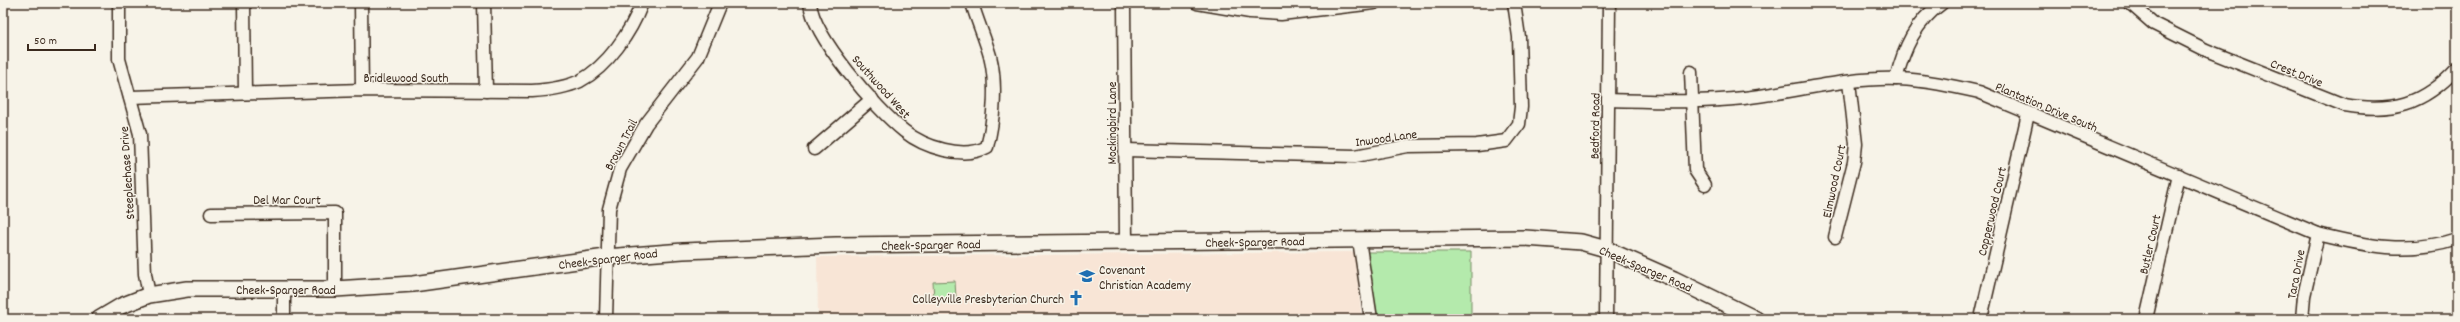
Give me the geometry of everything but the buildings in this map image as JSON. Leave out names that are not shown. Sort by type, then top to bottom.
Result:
[{"type":"main road","name":"Cheek-Sparger Road","points":[[99,319],[121,306],[149,296],[187,289],[335,289],[428,282],[606,257],[683,251],[836,245],[1525,238],[1580,242],[1606,249],[1756,319]]},
{"type":"street","name":"Steeplechase Drive","points":[[119,3],[119,59],[140,134],[145,274],[149,296]]},
{"type":"street","points":[[244,3],[245,93]]},
{"type":"street","points":[[361,3],[362,90]]},
{"type":"street","points":[[484,3],[486,91]]},
{"type":"street","name":"Bridlewood South","points":[[130,97],[362,90],[486,91],[556,89],[580,81],[603,64],[619,45],[642,3]]},
{"type":"street","name":"Brown Trail","points":[[606,319],[606,257],[609,210],[620,169],[646,124],[698,57],[720,3]]},
{"type":"street","name":"Southwood West","points":[[810,3],[814,20],[828,46],[889,118],[915,138],[960,152],[980,151],[987,147],[993,98],[990,56],[972,3]]},
{"type":"street","name":"Mockingbird Lane","points":[[1124,3],[1126,242]]},
{"type":"street","points":[[1196,3],[1262,8],[1281,14],[1374,3]]},
{"type":"street","name":"Inwood Lane","points":[[1126,150],[1356,156],[1408,146],[1477,145],[1506,141],[1519,124],[1521,107],[1520,37],[1514,3]]},
{"type":"street","name":"Bedford Road","points":[[1606,319],[1609,3]]},
{"type":"street","points":[[1896,79],[1903,55],[1911,36],[1932,10],[1942,3]]},
{"type":"street","name":"Crest Drive","points":[[2130,3],[2154,24],[2206,50],[2344,105],[2368,109],[2392,107],[2418,100],[2439,87],[2457,68]]},
{"type":"street","points":[[1691,72],[1695,170],[1705,185]]},
{"type":"street","name":"Plantation Drive South","points":[[1608,100],[1692,102],[1744,98],[1850,82],[1896,79],[1929,82],[1978,92],[2318,234],[2360,245],[2406,249],[2457,239]]},
{"type":"street","name":"Elmwood Court","points":[[1835,237],[1854,162],[1856,144],[1850,82]]},
{"type":"street","points":[[814,149],[872,99]]},
{"type":"street","name":"Copperwood Court","points":[[1982,314],[2028,114]]},
{"type":"street","name":"Butler Court","points":[[2146,319],[2179,176]]},
{"type":"street","name":"Del Mar Court","points":[[211,214],[335,213],[335,289]]},
{"type":"street","name":"Tara Drive","points":[[2302,319],[2304,296],[2318,234]]},
{"type":"street","points":[[1359,240],[1371,319]]},
{"type":"street","points":[[284,289],[284,319]]},
{"type":"shaded area","name":"Covenant Christian Academy","points":[[1354,252],[1362,319],[818,319],[817,257]]},
{"type":"green space","points":[[1366,252],[1471,252],[1471,319],[1378,319]]},
{"type":"green space","points":[[955,281],[956,298],[934,299],[933,282]]},
{"type":"place","name":"Covenant Christian Academy","points":[[1087,276]]},
{"type":"place","name":"Colleyville Presbyterian Church","points":[[1076,298]]}]
